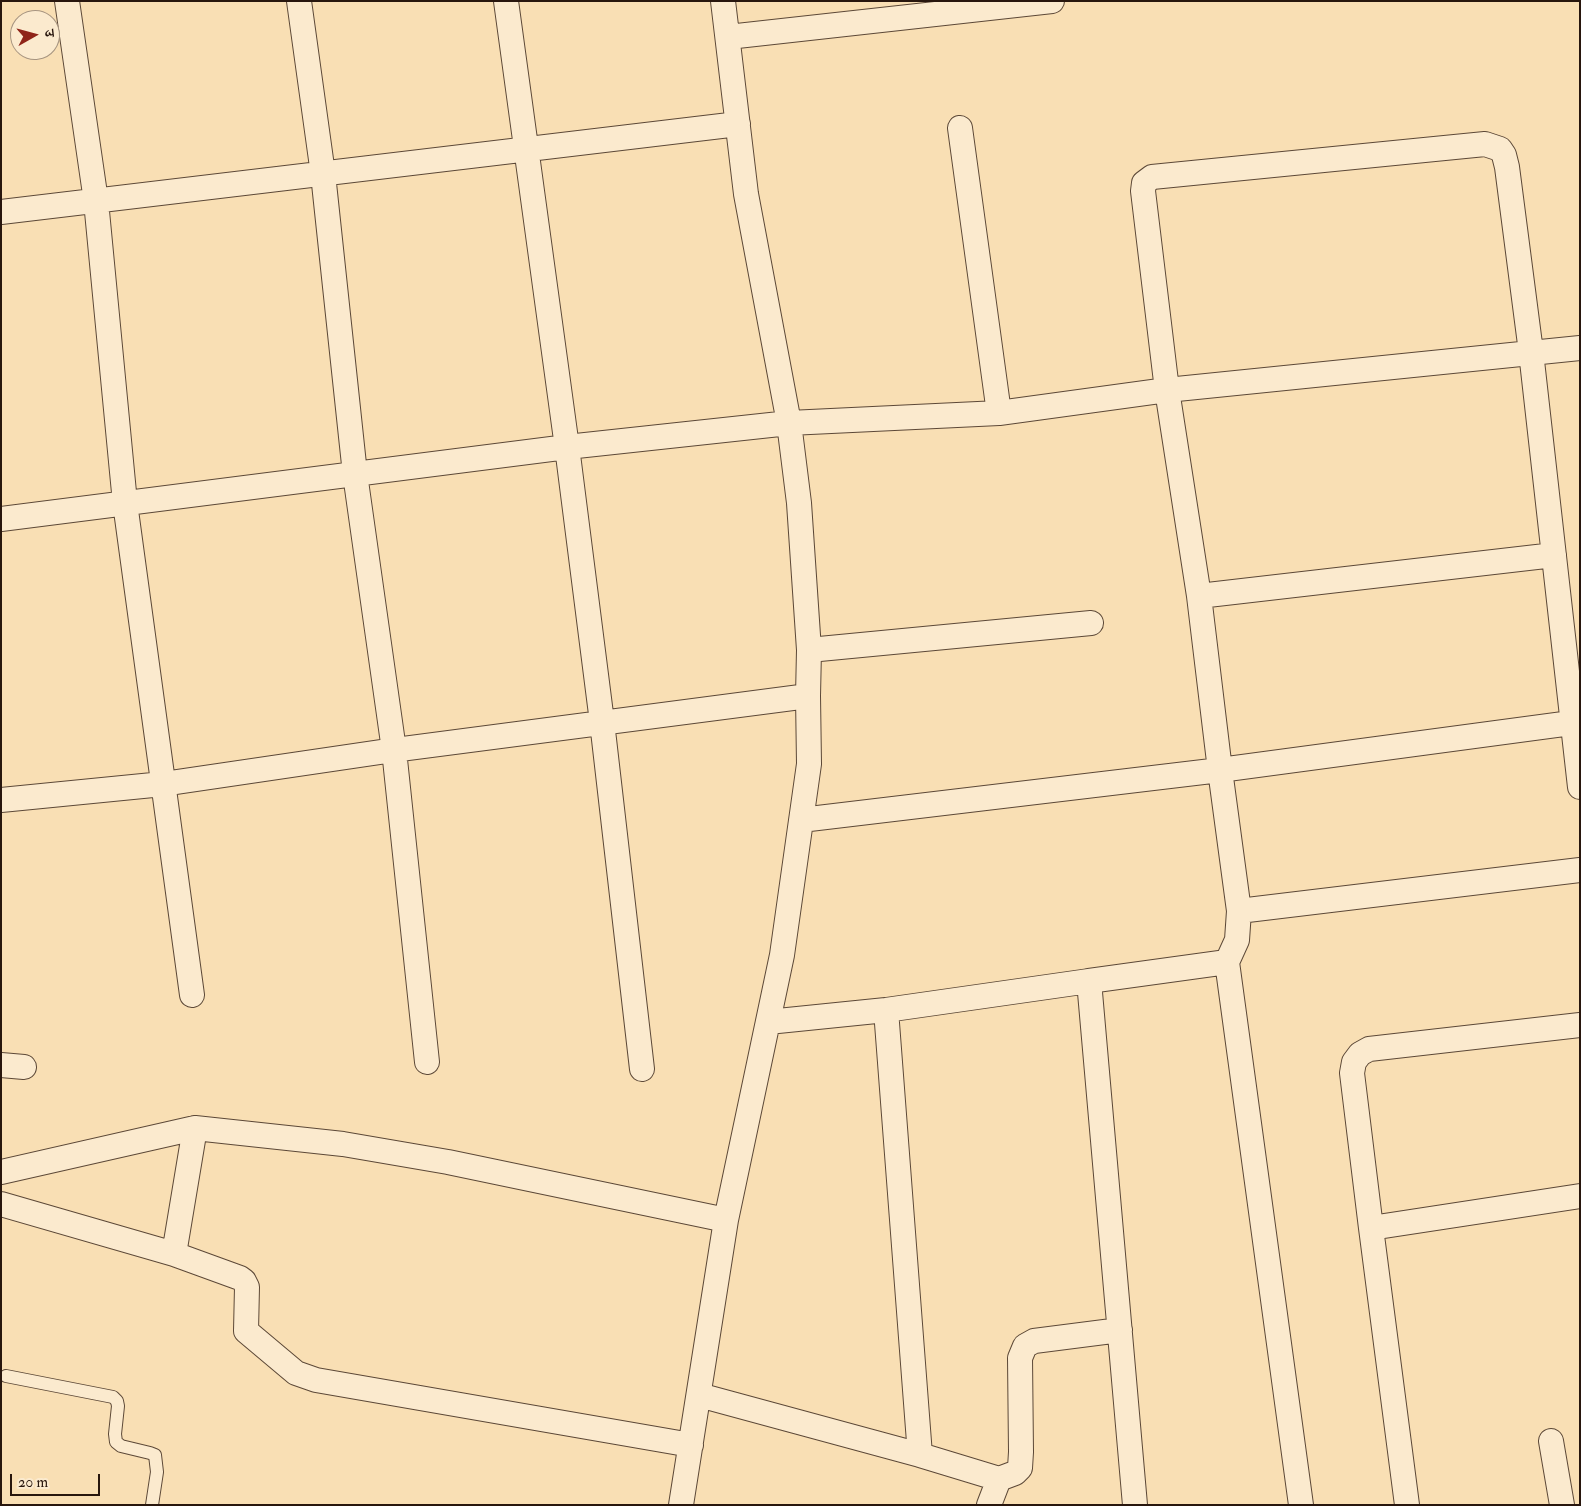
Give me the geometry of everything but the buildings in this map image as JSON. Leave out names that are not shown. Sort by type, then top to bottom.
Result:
[{"type":"street","points":[[67,1],[96,201],[125,503],[192,995]]},
{"type":"street","points":[[299,1],[323,174],[355,474],[394,750],[427,1062]]},
{"type":"street","points":[[506,1],[567,447],[602,722],[642,1070]]},
{"type":"street","points":[[681,1505],[726,1220],[782,955],[809,764],[809,650],[799,503],[789,423],[746,194],[723,1]]},
{"type":"street","points":[[728,37],[939,7],[1052,1]]},
{"type":"street","points":[[1,212],[738,124]]},
{"type":"street","points":[[960,128],[999,413]]},
{"type":"street","points":[[1301,1505],[1227,962],[1237,940],[1239,911],[1199,596],[1167,390],[1143,191],[1144,183],[1152,177],[1485,144],[1500,149],[1507,167],[1531,352],[1571,723],[1580,787]]},
{"type":"street","points":[[1,519],[567,447],[789,423],[999,413],[1167,390],[1580,348]]},
{"type":"street","points":[[1199,596],[1554,555]]},
{"type":"street","points":[[809,650],[1091,623]]},
{"type":"street","points":[[1,800],[163,784],[394,750],[808,696]]},
{"type":"street","points":[[801,820],[1220,770],[1571,723]]},
{"type":"street","points":[[1239,911],[1580,870]]},
{"type":"street","points":[[768,1022],[886,1010],[1227,962]]},
{"type":"street","points":[[1089,981],[1135,1505]]},
{"type":"street","points":[[886,1010],[920,1455]]},
{"type":"street","points":[[1407,1505],[1352,1073],[1354,1062],[1360,1054],[1369,1049],[1580,1025]]},
{"type":"street","points":[[1,1172],[196,1128],[343,1144],[420,1157],[726,1220]]},
{"type":"street","points":[[174,1254],[196,1128]]},
{"type":"street","points":[[1371,1228],[1580,1196]]},
{"type":"street","points":[[1,1204],[174,1254],[240,1278],[247,1287],[246,1331],[296,1373],[316,1380],[690,1445]]},
{"type":"street","points":[[698,1395],[920,1455],[999,1479],[1015,1473],[1020,1468],[1020,1358],[1025,1346],[1034,1341],[1120,1330]]},
{"type":"street","points":[[1551,1441],[1562,1505]]},
{"type":"street","points":[[990,1505],[999,1479]]},
{"type":"lane","points":[[6,1376],[113,1397],[117,1401],[118,1406],[115,1434],[118,1445],[155,1456],[157,1472],[152,1505]]}]
